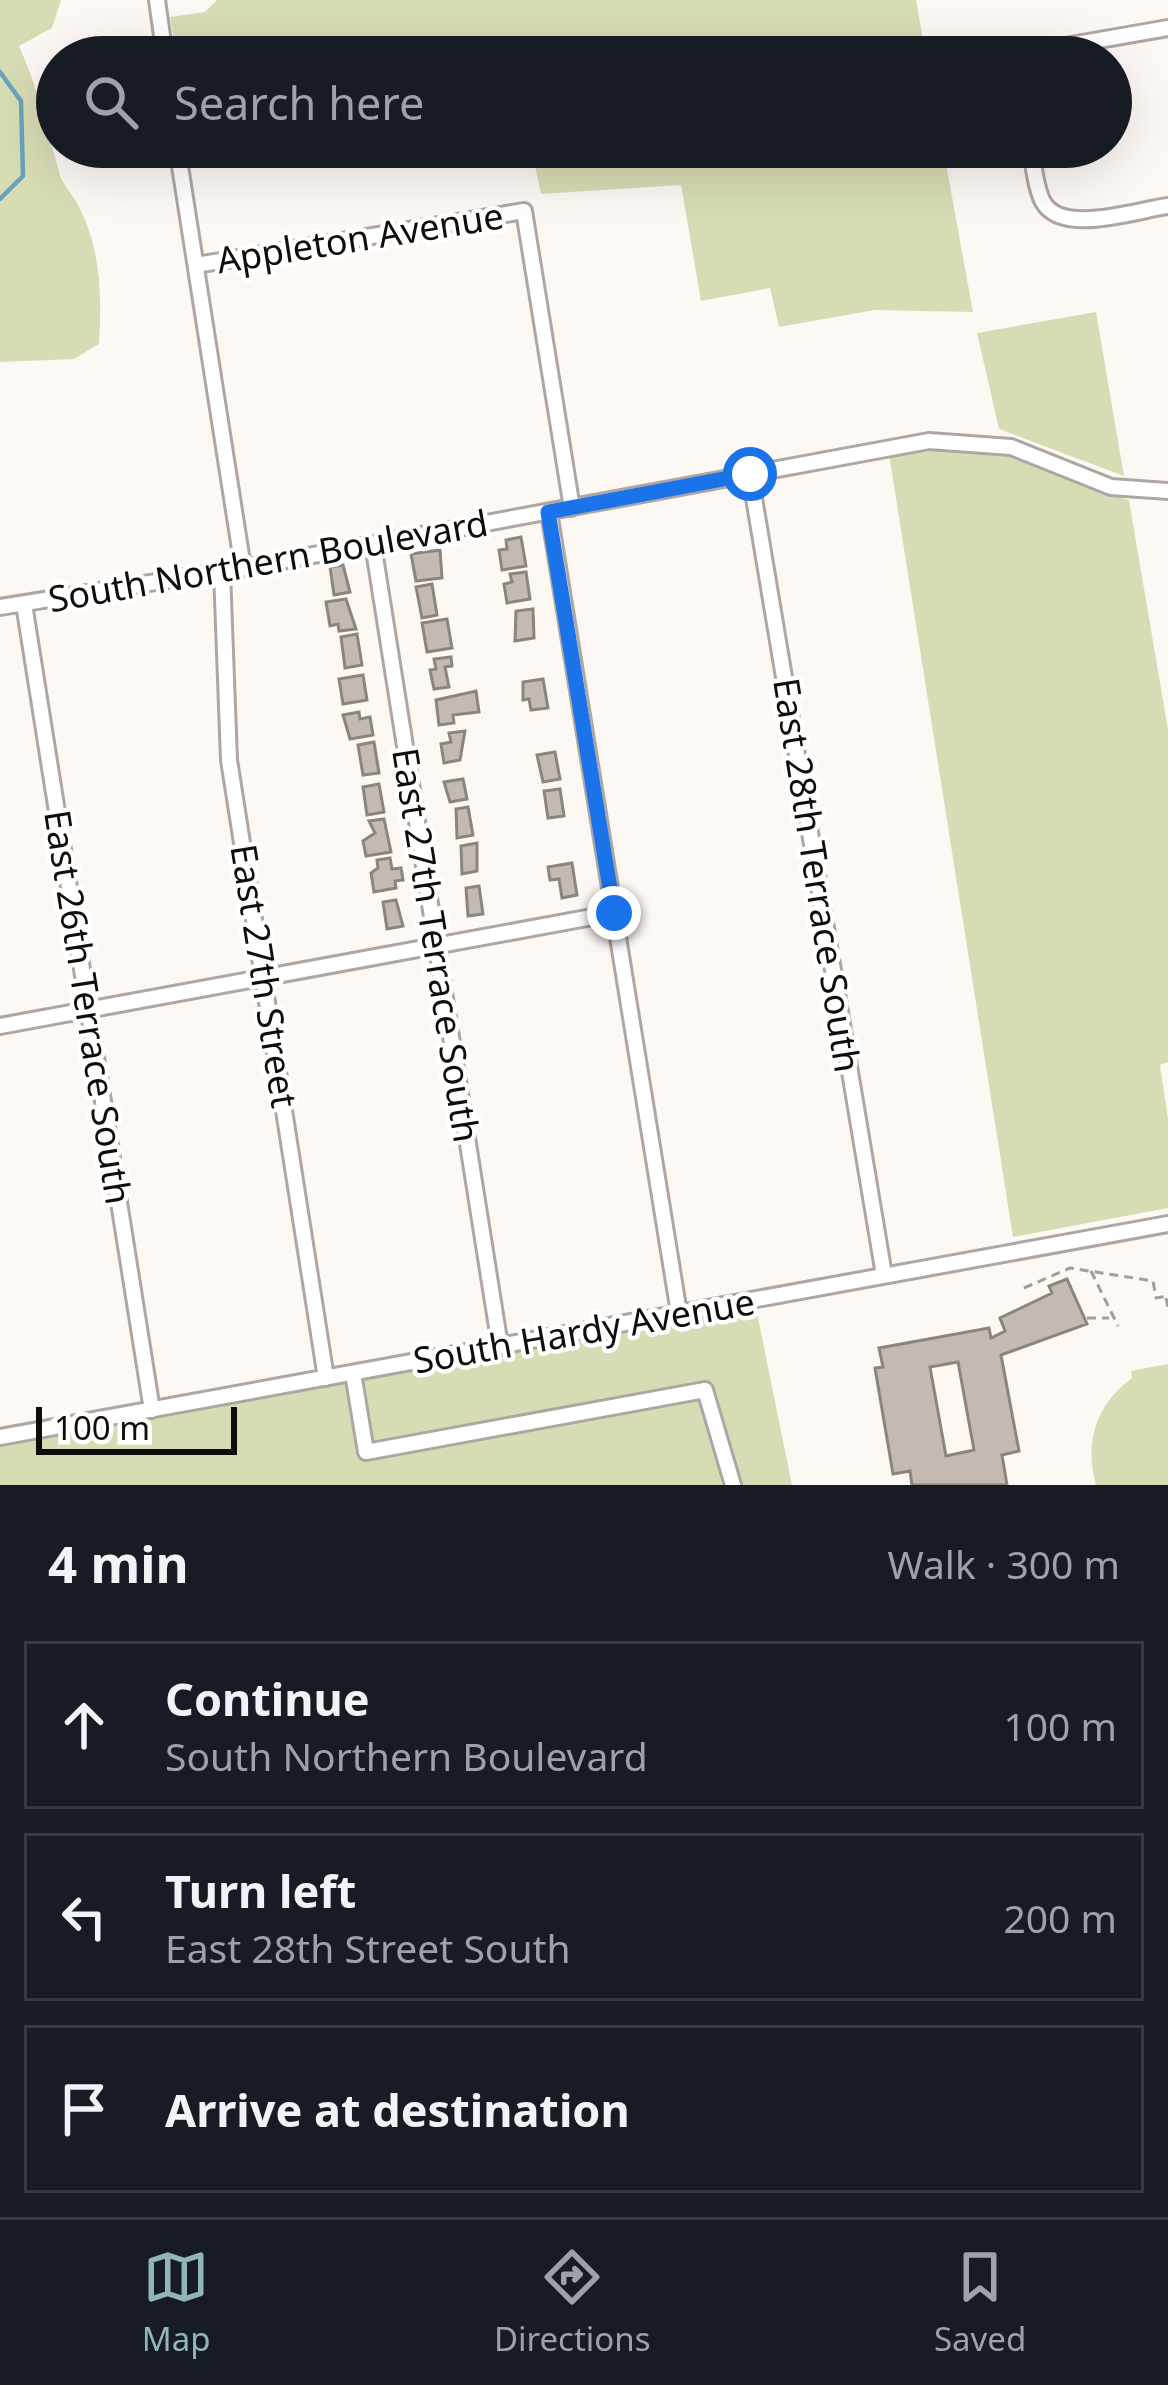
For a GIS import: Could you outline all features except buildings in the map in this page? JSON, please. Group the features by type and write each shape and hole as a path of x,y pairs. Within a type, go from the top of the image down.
{"street":[{"path":"157,0 162,36"},
{"path":"1122,36 1168,28"},
{"path":"180,168 243,568"},
{"path":"1034,168 1041,199 1055,214 1070,220 1168,206"},
{"name":"Appleton Avenue","path":"196,265 524,211 572,508"},
{"name":"South Northern Boulevard","path":"0,608 959,439 1011,446 1111,487 1168,491"},
{"name":"East 28th Terrace South","path":"750,474 884,1275"},
{"path":"548,512 679,1313"},
{"name":"East 27th Terrace South","path":"374,544 500,1346"},
{"name":"East 27th Street","path":"222,572 229,760 326,1378"},
{"name":"East 26th Terrace South","path":"24,604 152,1409"},
{"path":"0,1026 614,913"},
{"name":"South Hardy Avenue","path":"0,1437 1168,1224"},
{"path":"352,1373 366,1452 705,1390 733,1485"}],"path":[{"path":"1024,1288 1064,1269 1091,1271 1153,1281 1156,1298 1167,1296 1168,1308"},
{"path":"1091,1271 1118,1327"},
{"path":"1105,1306 1089,1317 1111,1318"}],"green space":[{"path":"0,0 61,0 52,28 19,46 36,90 36,168 58,168 86,222 96,256 99,344 74,359 0,362"},
{"path":"217,0 916,0 922,36 173,36 170,17 205,12"},
{"path":"535,168 947,168 973,312 875,310 779,327 770,288 701,301 681,185 541,194"},
{"path":"1096,312 1124,476 999,429 977,333"},
{"path":"956,449 1006,456 1129,500 1168,730 1168,1062 1160,1065 1168,1119 1168,1208 1013,1237 889,454"},
{"path":"756,1308 792,1485 0,1485 0,1444"},
{"path":"1168,1364 1168,1485 1096,1485 1093,1440 1102,1412 1132,1378 1131,1371"}],"waterway":[{"path":"0,72 21,101 23,176 0,199"}],"route":[{"path":"614,913 548,512 750,474"}]}
